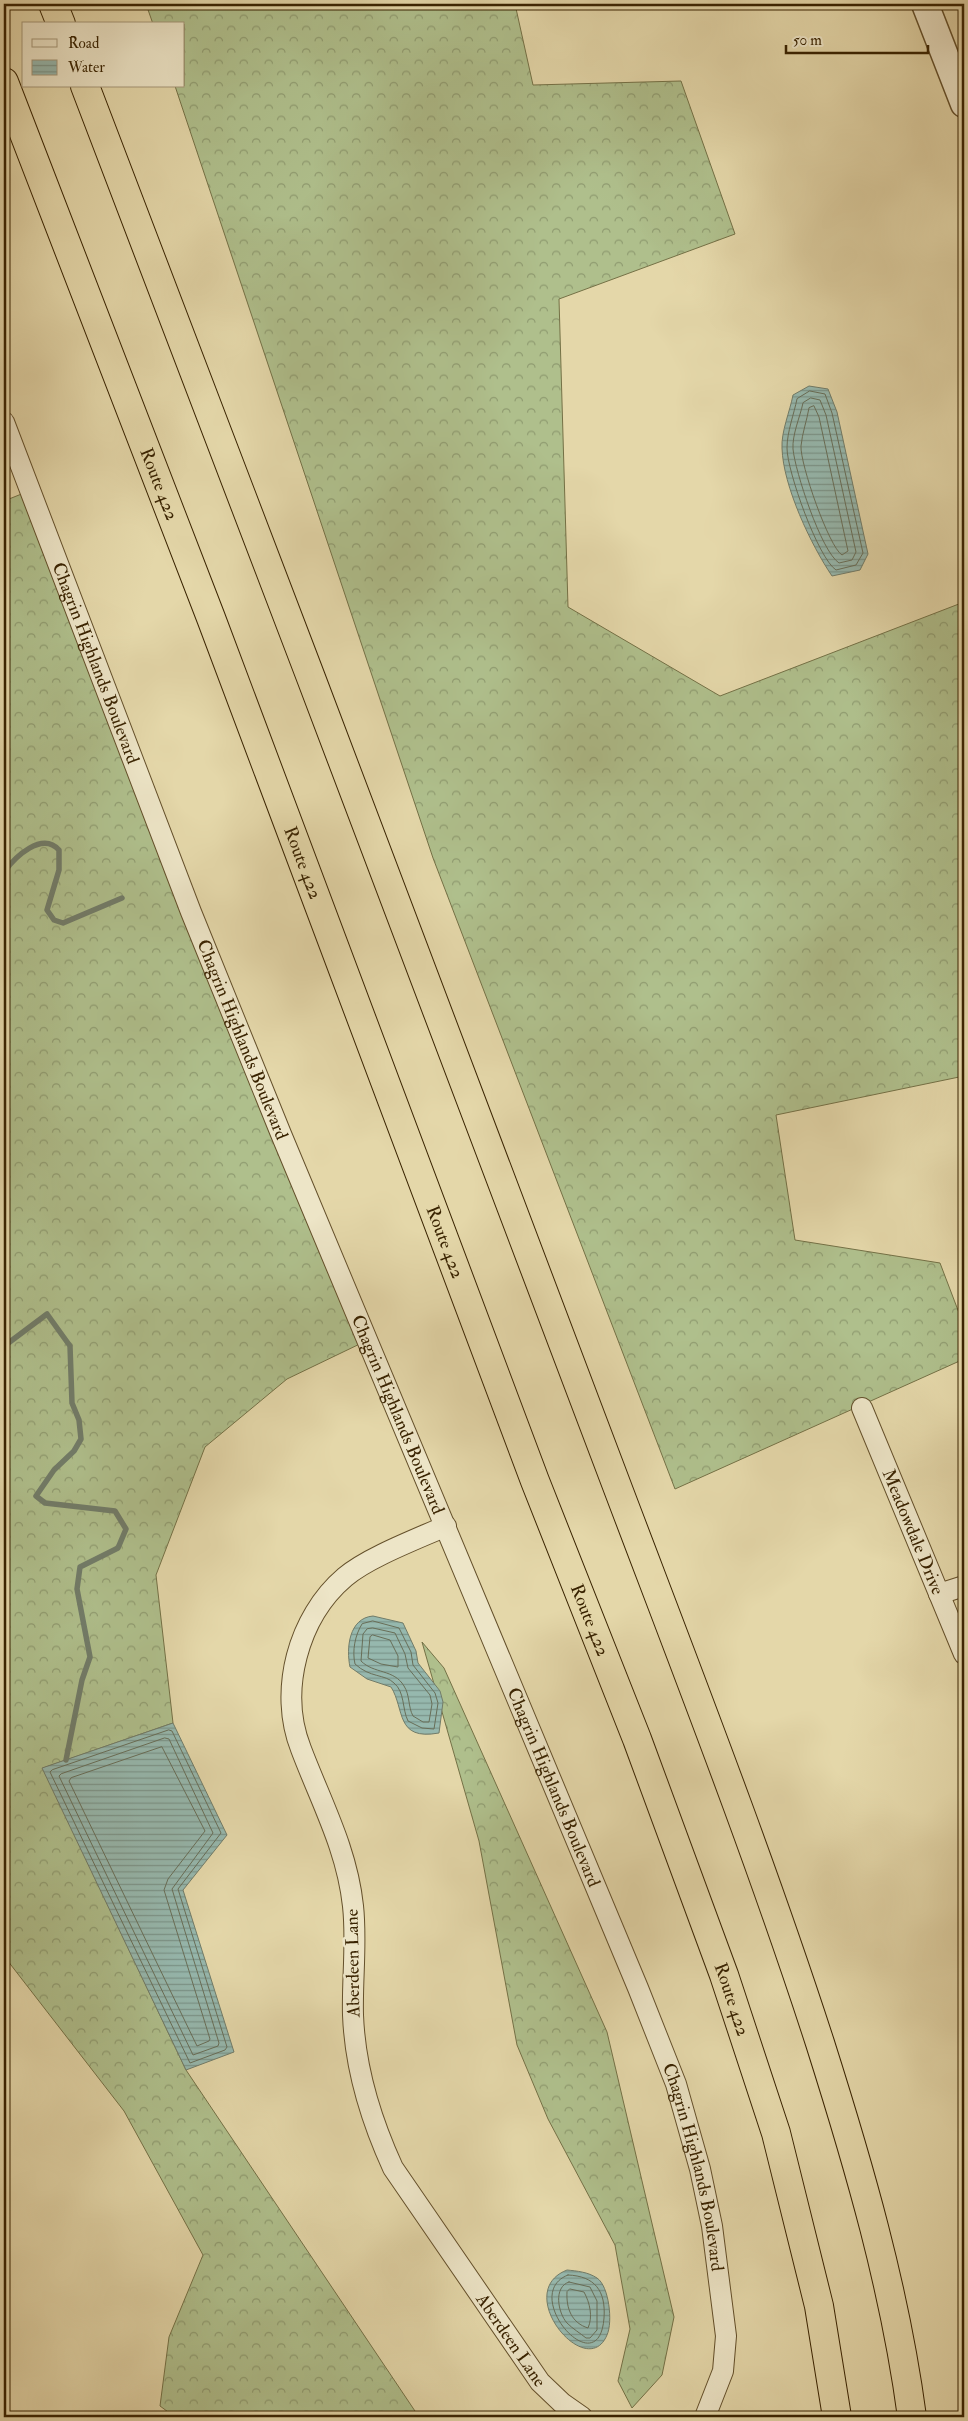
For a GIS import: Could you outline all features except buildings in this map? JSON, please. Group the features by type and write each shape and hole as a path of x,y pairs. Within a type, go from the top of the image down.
{"highway":[{"path":"54,4 60,22"},
{"name":"Route 422","path":"4,82 214,627 535,1481 637,1739 724,1975 776,2133 819,2306 838,2417"},
{"path":"86,88 481,1122 782,1925 853,2147 883,2259 912,2417"}],"street":[{"path":"925,4 964,104"},
{"name":"Chagrin Highlands Boulevard","path":"4,422 188,903 281,1134 638,1988 678,2093 700,2169 712,2226 726,2336 723,2371 705,2417"},
{"name":"Meadowdale Drive","path":"862,1408 964,1654"},
{"name":"Aberdeen Lane","path":"446,1526 386,1553 346,1576 318,1606 296,1654 291,1701 300,1747 345,1858 353,1907 353,2017 362,2083 377,2133 393,2168 540,2382 562,2403 582,2417"},
{"path":"939,1594 964,1586"}],"green space":[{"path":"146,4 515,4 533,85 681,81 735,234 559,299 568,607 720,696 964,602 964,1076 776,1115 795,1240 940,1263 964,1326 964,1359 675,1489 433,858 176,88 185,88 185,22 152,22"},
{"path":"29,491 368,1340 287,1379 205,1447 156,1575 173,1723 43,1768 186,2070 419,2417 175,2417 160,2406 169,2337 203,2255 124,2111 4,1956 4,501"},
{"path":"422,1642 444,1668 607,2032 674,2317 662,2375 632,2408 618,2381 630,2329 615,2245 548,2119 517,2045 479,1841"}],"water":[{"path":"809,386 828,389 837,412 868,554 860,570 832,576 815,548 800,515 787,480 782,448 783,435 793,395"},
{"path":"373,1616 403,1623 416,1651 418,1663 440,1691 443,1702 439,1733 425,1734 408,1728 391,1687 367,1679 350,1667 349,1643 354,1628 365,1618"},
{"path":"173,1723 227,1835 183,1890 234,2052 186,2070 42,1768"},
{"path":"567,2270 594,2276 601,2282 604,2288 609,2305 610,2322 607,2335 597,2347 584,2348 571,2341 558,2329 550,2313 547,2296 552,2281"}],"waterway":[{"path":"4,872 29,848 45,843 59,850 59,870 47,910 54,920 63,923 122,898"},
{"path":"4,1343 7,1344 47,1314 70,1346 72,1403 79,1420 81,1439 74,1451 54,1470 36,1496 45,1503 115,1511 126,1529 118,1548 80,1567 77,1589 90,1657 82,1680 66,1760"}]}
